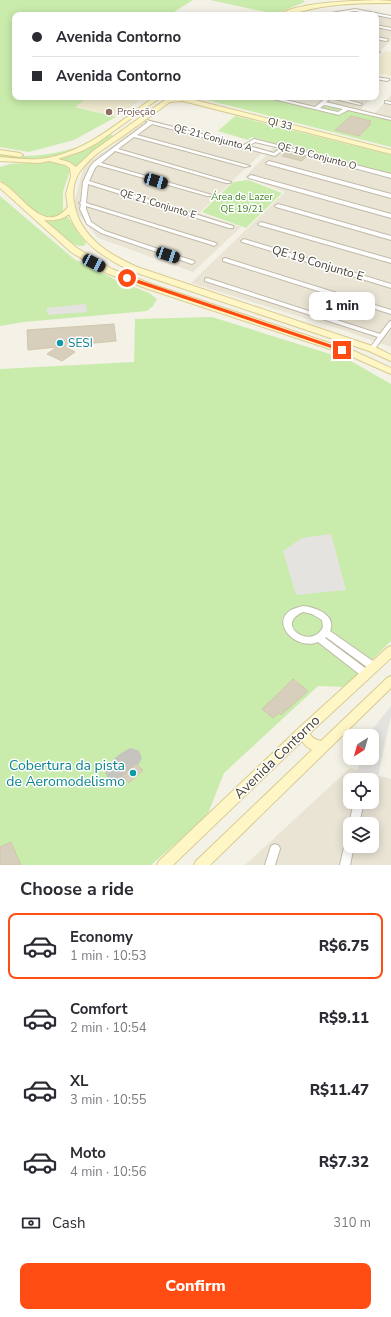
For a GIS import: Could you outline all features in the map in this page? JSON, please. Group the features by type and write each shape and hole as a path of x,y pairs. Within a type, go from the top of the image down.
{"main road":[{"path":"295,12 327,4 391,2"},
{"path":"311,12 332,8 391,6"},
{"path":"39,161 60,157 80,150 102,137 154,100"},
{"path":"168,100 86,159 74,175 70,187 70,209 74,221 91,243 106,256 140,272 372,349 391,358"},
{"name":"QI 33","path":"188,100 208,103"},
{"name":"QI 33","path":"199,100 371,144 391,147"},
{"path":"112,130 114,133 121,134"},
{"path":"0,152 20,155 46,154 77,146 102,137"},
{"name":"QI 33","path":"371,144 391,152"},
{"path":"0,159 20,161 61,161 68,163 73,167 74,175"},
{"path":"0,165 20,161"},
{"path":"0,184 74,250 94,263 127,278 332,347 366,359 391,371"},
{"path":"36,216 58,218 67,214 70,209"},
{"path":"74,250 91,243"},
{"path":"332,347 330,342 332,340 342,339"},
{"name":"Avenida Contorno","path":"164,865 304,730 370,671 391,650"},
{"name":"Avenida Contorno","path":"201,865 324,747 391,680"},
{"path":"304,730 307,741 324,747"}],"street":[{"path":"332,8 339,12 355,10 365,12"},
{"path":"379,15 391,17"},
{"path":"379,27 391,30"},
{"path":"379,39 386,40"},
{"path":"379,79 387,80"},
{"path":"279,100 339,114 348,108"},
{"path":"316,109 326,100"},
{"path":"343,100 360,104"},
{"path":"323,102 391,119"},
{"name":"QE 21 Conjunto A","path":"141,119 275,155 282,148"},
{"path":"151,122 96,164 86,182 82,203 86,217 94,227 115,238 192,262"},
{"path":"133,135 247,166"},
{"name":"QE 19 Conjunto O","path":"244,147 254,140 391,176"},
{"path":"114,149 228,182"},
{"path":"269,163 391,196"},
{"path":"96,164 209,195"},
{"path":"251,177 391,216"},
{"name":"QE 21 Conjunto E","path":"86,182 231,227"},
{"path":"82,203 214,244"},
{"path":"278,206 391,238"},
{"path":"74,221 86,217"},
{"path":"261,224 391,261"},
{"name":"QE 19 Conjunto E","path":"244,241 391,286"},
{"path":"225,260 391,312"},
{"path":"207,280 381,336"},
{"path":"372,349 390,325"},
{"path":"303,608 316,611 325,618 327,623 326,632 319,638 306,640 294,636 287,627 289,617 292,613 303,608"},
{"path":"326,632 370,671"},
{"path":"319,638 370,671"},
{"path":"270,865 275,849"},
{"path":"345,865 348,853"}],"shaded area":[{"path":"356,9 371,12 336,12"},
{"path":"379,14 391,16 391,41 379,51"},
{"path":"385,51 391,52 391,76 379,74 379,56"},
{"path":"391,95 391,124 370,119"},
{"name":"Projeção","path":"83,100 140,100 116,117 74,106"},
{"path":"260,100 370,100 361,109 333,119"},
{"path":"149,119 265,150 199,213 241,227 193,272 98,238 73,207 84,166"},
{"path":"273,148 391,179 391,347 343,330 191,283 285,192 245,177"},
{"path":"86,304 87,312 48,315 46,308"},
{"path":"331,534 346,590 296,595 283,551 302,538"},
{"path":"391,706 391,716 379,773 357,773 359,765 379,765 379,729 373,729"},
{"path":"350,768 369,773 345,773"},
{"path":"343,774 343,809 379,809 379,776 391,779 391,865 245,865"}],"green space":[{"path":"0,0 193,0 174,12 12,12 12,100 84,100 75,107 116,117 74,140 29,152 0,147"},
{"path":"210,0 303,0 305,2 280,12 266,12"},
{"path":"207,100 275,100 318,111 324,104 391,120 391,147"},
{"path":"235,116 391,155 391,174 251,137 248,140 218,131"},
{"path":"109,134 114,136 84,158 75,168 57,159 87,150"},
{"path":"89,143 79,149 58,156 23,159 0,158 0,154 34,156 56,153"},
{"path":"50,162 65,165 70,170 63,192 63,212 57,216 46,217 33,210 0,180 0,167 10,164"},
{"name":"Área de Lazer QE 19/21","path":"248,180 282,193 246,228 202,212 233,182"},
{"path":"0,196 74,259 116,280 149,293 157,299 153,306 147,311 24,322 0,326"},
{"path":"67,216 86,243 85,245 75,245 70,242 44,220 58,219"},
{"path":"212,317 349,360 391,384 391,641 345,687 318,686 224,773 207,816 151,865 0,865 0,369 134,362 135,319"}],"building":[{"path":"351,116 371,121 369,123 371,124 359,136 335,130"},
{"path":"286,152 306,157 302,161 282,156"},
{"name":"SESI","path":"114,324 116,341 64,346 75,352 62,361 47,354 57,347 28,350 27,330"},
{"path":"293,679 308,691 281,715 279,713 273,718 262,709"},
{"name":"Cobertura da pista de Aeromodelismo","path":"136,764 143,770 129,783 122,776"},
{"path":"11,842 21,865 0,865 0,847"}],"taxiway":[{"path":"116,772 131,758"}],"place":[{"name":"Projeção","path":"109,112"},
{"name":"SESI","path":"60,343"},
{"name":"Cobertura da pista de Aeromodelismo","path":"133,773"}],"route":[{"path":"127,278 342,350"}]}
